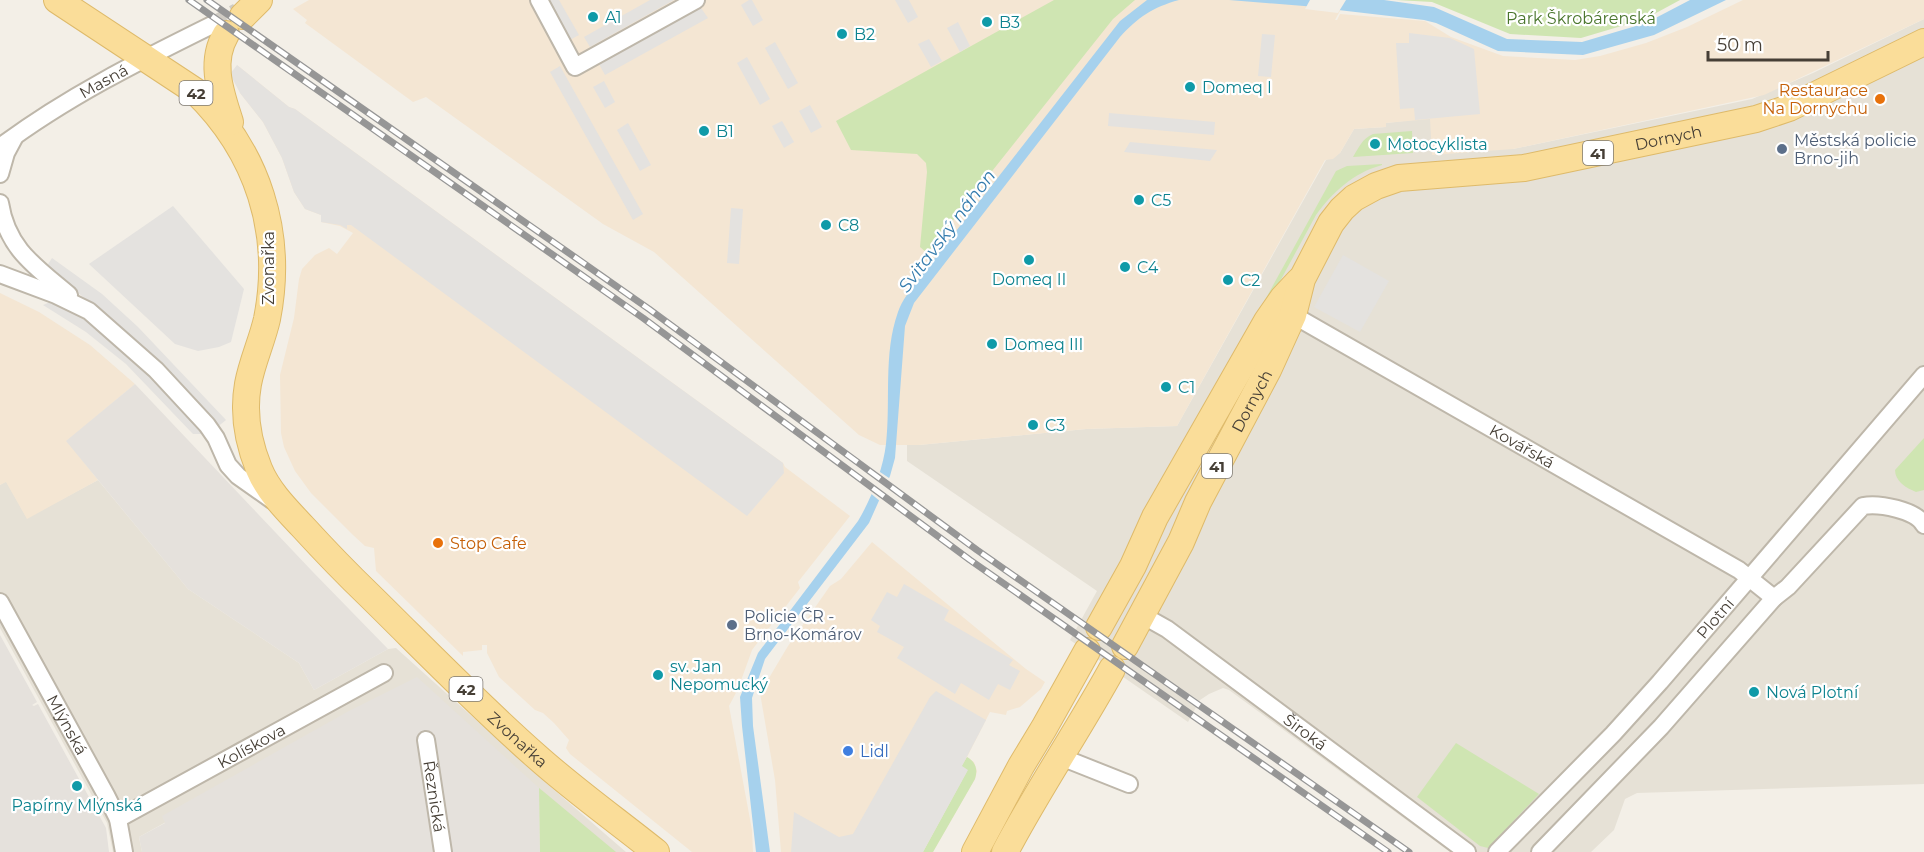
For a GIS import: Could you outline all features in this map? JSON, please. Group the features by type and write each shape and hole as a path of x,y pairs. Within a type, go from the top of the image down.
{"main road":[{"name":"42","path":"57,0 145,59"},
{"path":"236,140 217,77 218,54 239,14"},
{"name":"Dornych","path":"1125,646 1181,542 1198,502 1268,370 1293,315 1302,279 1325,233 1342,208 1361,194 1383,183 1406,177 1524,168 1756,119 1789,108 1924,42"},
{"name":"Zvonařka","path":"145,59 195,91 214,111 236,140 261,192 271,234 271,284 267,318 248,383 247,420 255,457 264,480 289,512 335,561 536,756 656,852"},
{"name":"Dornych","path":"1099,627 1133,566 1155,517 1267,321 1283,298 1302,279"},
{"path":"975,852 1020,766 1087,651"},
{"path":"1005,852 1112,669"}],"street":[{"path":"538,0 575,67 696,0"},
{"name":"Masná","path":"0,147 63,105 145,59 239,14"},
{"path":"0,174 6,153 15,136"},
{"path":"0,203 4,224 9,235 33,265"},
{"path":"0,250 22,258 33,265 89,311"},
{"name":"Zvonařka","path":"0,274 56,295 89,311 156,370 210,429 228,465 238,476 289,512"},
{"name":"Kovářská","path":"1293,315 1750,577 1774,597"},
{"name":"Plotní","path":"1497,852 1613,734 1660,682 1924,375"},
{"name":"Plotní","path":"1540,852 1661,727 1774,597 1788,587 1863,506 1874,504 1894,508 1923,521"},
{"name":"Mlýnská","path":"0,602 118,819 123,852"},
{"name":"Široká","path":"1142,615 1167,629 1467,852"},
{"name":"Kolískova","path":"118,819 384,672"},
{"name":"Řeznická","path":"426,740 443,852"},
{"path":"1061,757 1129,784"}],"shaded area":[{"path":"309,0 1346,0 1335,20 1340,14 1425,21 1451,37 1503,56 1575,60 1600,56 1646,43 1687,27 1743,0 1924,0 1924,19 1764,95 1513,149 1432,155 1430,119 1386,123 1386,127 1354,129 1340,153 1333,159 1325,160 1177,426 1086,429 919,445 880,445 859,435 654,252 603,224 426,97 413,102 305,23 307,20 293,9"},
{"path":"546,0 559,0 579,35 568,41"},
{"path":"650,0 674,0 590,47 584,37"},
{"path":"752,0 763,20 753,26 741,5"},
{"path":"895,0 909,0 918,17 908,23"},
{"path":"701,8 708,18 605,75 599,64"},
{"path":"1924,19 1924,784 1637,793 1625,799 1614,830 1591,852 1450,852 1229,690 1223,688 1200,700 1188,722 1070,640 1097,591 907,461 907,445 1086,429 1177,426 1326,160 1340,153 1354,129 1386,127 1386,123 1430,118 1513,149 1752,99 1813,73"},
{"path":"958,22 970,46 960,52 947,28"},
{"path":"1409,33 1450,38 1474,49 1480,114 1415,120 1414,108 1400,109 1396,43 1409,43"},
{"path":"1262,34 1275,35 1271,77 1258,76"},
{"path":"929,39 942,61 931,67 918,44"},
{"path":"775,42 798,83 788,89 765,48"},
{"path":"747,57 770,99 760,105 737,63"},
{"path":"237,65 289,107 295,109 783,463 785,467 850,516 798,582 800,588 752,650 738,689 729,706 752,830 753,852 692,852 570,754 566,748 569,740 554,723 543,713 535,710 499,677 487,653 487,645 482,645 482,650 463,652 463,656 376,571 374,548 365,546 353,535 311,493 295,471 284,447 281,433 280,375 294,318 299,279 302,269 315,255 329,248 337,254 353,233 340,226 321,222 321,215 305,209 294,192 282,158 263,122 240,93"},
{"path":"237,65 289,107 295,109 783,463 784,473 747,516 351,225 347,225 347,229 340,225 321,222 321,215 305,209 294,192 282,158 263,122 240,93 230,74"},
{"path":"560,66 643,214 633,220 550,72"},
{"path":"604,81 615,102 605,108 593,87"},
{"path":"810,105 822,127 811,133 799,111"},
{"path":"1109,113 1215,122 1214,135 1108,126"},
{"path":"782,121 794,142 784,148 772,126"},
{"path":"628,123 651,165 640,171 617,130"},
{"path":"1130,142 1217,150 1210,161 1124,152"},
{"path":"173,206 244,289 231,342 219,347 198,351 175,344 89,264"},
{"path":"731,208 743,209 739,264 727,263"},
{"path":"1343,255 1389,281 1360,332 1314,307"},
{"path":"52,258 102,294 138,327 226,420 216,428 135,341 70,286 45,269"},
{"path":"0,293 39,312 90,345 135,384 67,441 98,480 27,519 6,482 0,485"},
{"path":"55,300 101,331 136,359 206,434 193,434 126,364 86,332 43,305"},
{"path":"135,384 388,649 314,690 299,663 188,589 66,441"},
{"path":"98,480 188,589 299,663 314,690 388,649 396,648 626,852 540,852 539,788 163,817 166,822 139,837 142,852 113,852 107,823 0,628 0,485 6,481 27,518"},
{"path":"872,542 1026,669 1045,682 1041,689 1020,707 1007,711 1006,715 990,712 967,757 974,762 977,771 975,779 933,852 781,852 775,780 760,693 788,646 830,586 841,579"},
{"path":"904,584 949,610 944,620 1013,660 1009,665 1020,671 1010,690 998,684 989,700 961,683 955,694 897,658 904,647 877,632 880,626 871,620 887,592 897,597"},
{"path":"0,635 37,702 32,705 38,704 106,828 109,852 0,852"},
{"path":"417,677 539,788 540,852 142,852 139,837 165,823 162,816 347,712"},
{"path":"936,691 986,720 962,766 968,770 923,852 791,852 794,812 839,837 853,834 930,697"}],"green space":[{"path":"1054,0 1135,0 1113,19 927,253 920,247 926,163 917,154 851,150 836,121"},
{"name":"Park Škrobárenská","path":"1396,0 1680,0 1645,19 1581,38 1510,34 1432,2"},
{"path":"1412,131 1413,153 1353,157 1363,141 1373,134"},
{"path":"1382,164 1344,184 1316,215 1247,342 1244,338 1336,171 1347,166"},
{"path":"1924,438 1924,490 1916,492 1902,484 1895,470"},
{"path":"1456,743 1539,794 1488,848 1480,846 1417,797"},
{"path":"967,757 975,767 975,779 933,852 923,852 967,771 961,767"},
{"path":"539,788 544,792 616,852 540,852"}],"water":[{"path":"1147,0 1179,0 1146,14 1120,37 914,303 905,326 895,458 890,476 869,523 765,659 752,698 753,726 770,852 756,852 740,697 758,653 858,521 872,494 886,444 890,344 900,308 917,281 1120,21"},
{"path":"1229,0 1384,0 1434,7 1507,39 1582,42 1646,23 1690,0 1726,0 1654,35 1583,55 1498,51 1436,23 1424,20"}],"pier":[{"path":"1310,0 1346,0 1338,13 1305,9"},
{"path":"877,470 892,480 881,502 869,492"}],"tunnel":[{"path":"212,25 237,11"}],"railway":[{"path":"189,0 643,318 970,560 1388,852"},
{"path":"207,0 649,309 977,550 1409,852"}],"place":[{"name":"A1","path":"593,17"},
{"name":"B3","path":"987,22"},
{"name":"B2","path":"842,34"},
{"name":"Domeq I","path":"1190,87"},
{"name":"Restaurace Na Dornychu","path":"1880,99"},
{"name":"B1","path":"704,131"},
{"name":"Motocyklista","path":"1375,144"},
{"name":"Městská policie Brno-jih","path":"1782,149"},
{"name":"C5","path":"1139,200"},
{"name":"C8","path":"826,225"},
{"name":"Domeq II","path":"1029,260"},
{"name":"C4","path":"1125,267"},
{"name":"C2","path":"1228,280"},
{"name":"Domeq III","path":"992,344"},
{"name":"C1","path":"1166,387"},
{"name":"C3","path":"1033,425"},
{"name":"Stop Cafe","path":"438,543"},
{"name":"Policie ČR - Brno-Komárov","path":"732,625"},
{"name":"sv. Jan Nepomucký","path":"658,675"},
{"name":"Nová Plotní","path":"1754,692"},
{"name":"Lidl","path":"848,751"},
{"name":"Papírny Mlýnská","path":"77,786"}],"water label":[{"name":"Svitavský náhon","path":"947,231"}]}
